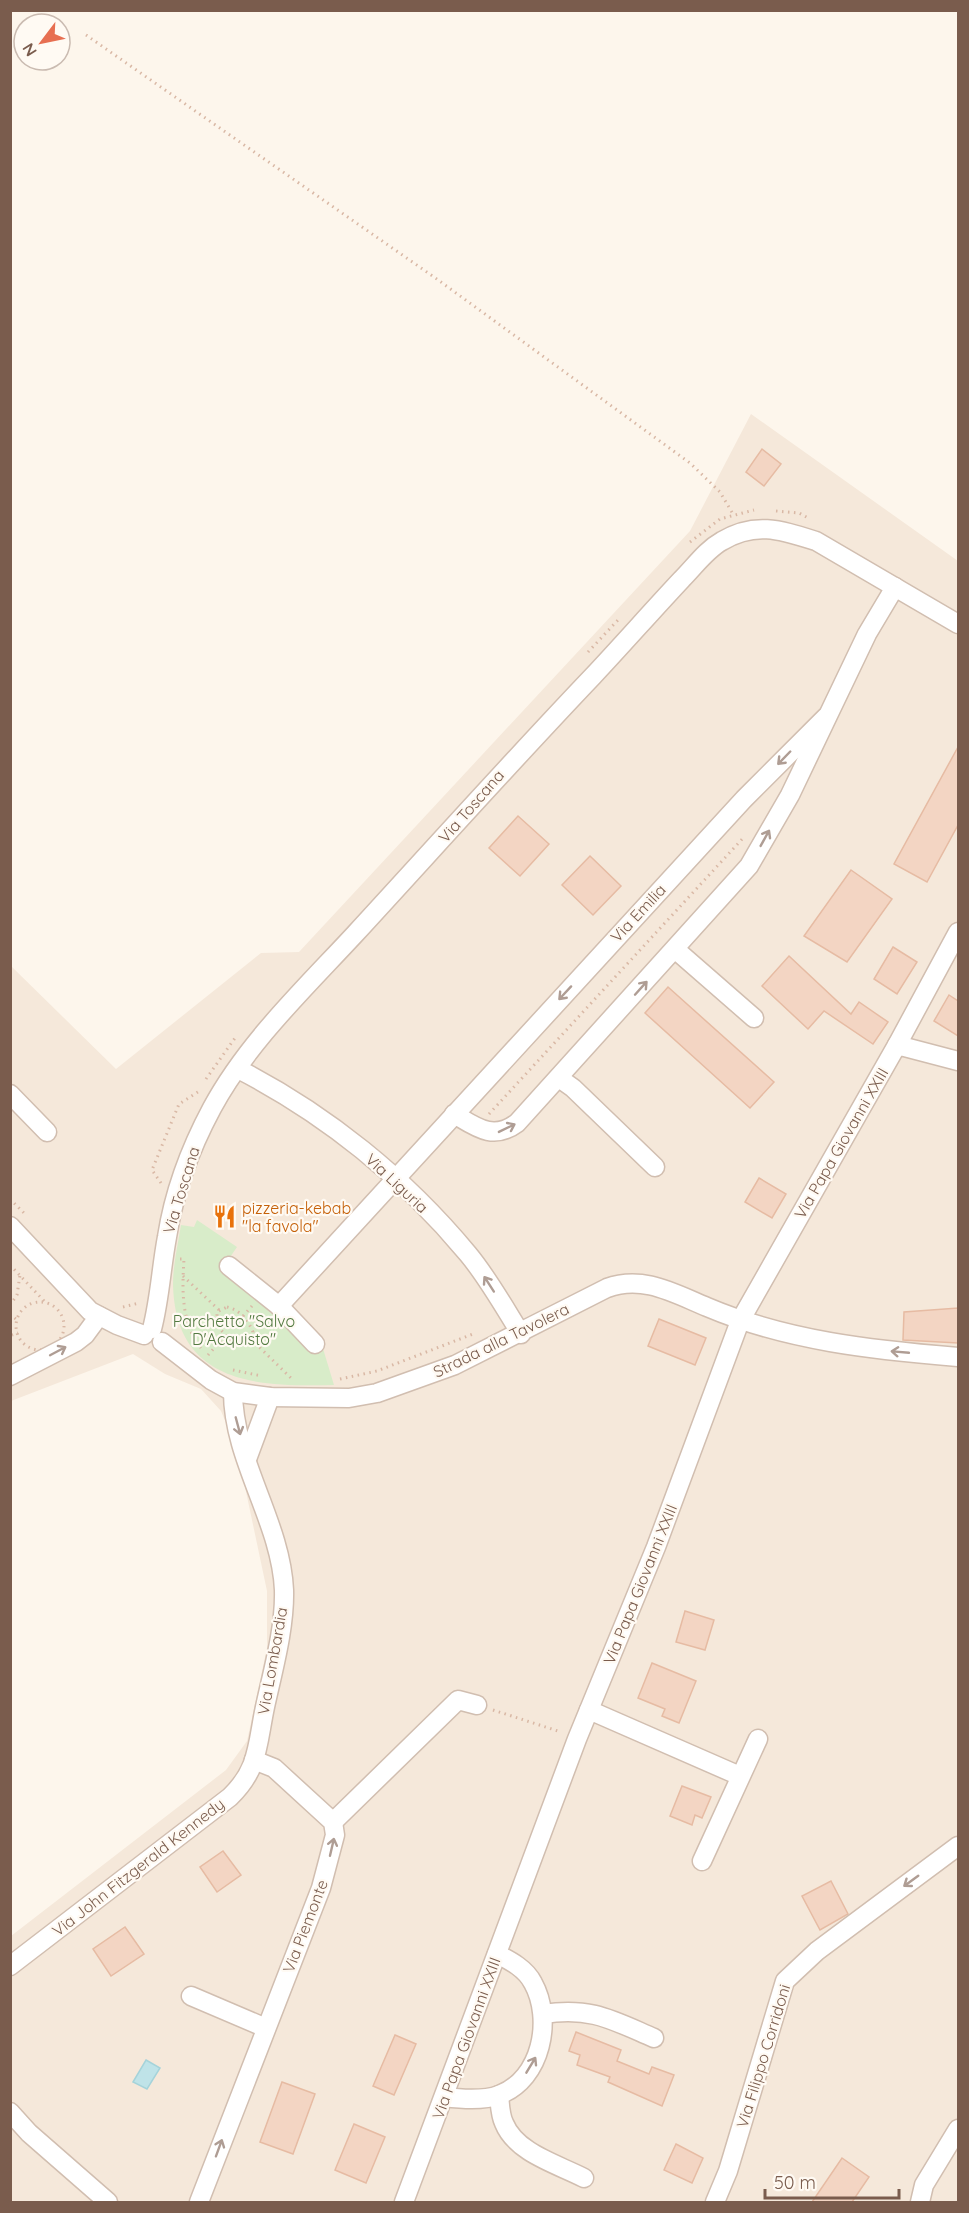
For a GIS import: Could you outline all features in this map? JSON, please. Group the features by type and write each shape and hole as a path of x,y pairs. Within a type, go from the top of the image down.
{"street":[{"name":"Via Toscana","path":"153,1335 161,1294 166,1240 178,1190 192,1147 214,1105 238,1069 311,982 475,805 514,758 711,548 743,531 770,528 816,541 958,624"},
{"name":"Via Emilia","path":"483,1129 499,1133 507,1131 559,1078 676,950 749,866 790,795 867,634 895,587"},
{"name":"Via Emilia","path":"279,1306 744,799 826,717"},
{"name":"Via Papa Giovanni XXIII","path":"404,2202 577,1739 656,1547 740,1321 897,1045 958,932"},
{"path":"676,950 754,1018"},
{"path":"897,1045 958,1061"},
{"name":"Via Liguria","path":"238,1069 330,1125 395,1177 468,1255 521,1334"},
{"path":"559,1078 573,1088 655,1167"},
{"path":"10,1094 47,1132"},
{"path":"454,1113 483,1129"},
{"name":"Strada alla Tavolera","path":"10,1226 82,1303 99,1316 153,1335 211,1380 234,1392 270,1397 328,1399 377,1393 455,1365 621,1282 653,1284 740,1321 803,1337 876,1350 958,1357"},
{"path":"229,1266 279,1306 315,1344"},
{"path":"13,1370 76,1342 85,1335 99,1316"},
{"name":"Via Lombardia","path":"234,1392 233,1408 271,1531 284,1590 276,1650 254,1760"},
{"path":"247,1459 270,1397"},
{"path":"254,1760 274,1768 333,1822 458,1700 477,1705"},
{"path":"589,1710 740,1776"},
{"path":"702,1861 758,1739"},
{"name":"Via John Fitzgerald Kennedy","path":"10,1966 230,1797 252,1770 254,1760"},
{"name":"Via Piemonte","path":"199,2202 321,1888 334,1835 333,1822"},
{"name":"Via Filippo Corridoni","path":"715,2202 728,2171 785,1981 817,1951 958,1846"},
{"path":"444,2097 468,2099 499,2095 516,2085 529,2070 541,2043 543,2014 539,1997 526,1973 497,1954"},
{"path":"191,1996 266,2028"},
{"path":"543,2014 574,2010 607,2017 654,2038"},
{"path":"499,2095 502,2120 510,2135 519,2145 584,2178"},
{"path":"10,2112 69,2170 108,2202"},
{"path":"920,2202 924,2185 958,2129"}],"path":[{"path":"86,35 434,277 690,462 720,492 743,531"},
{"path":"483,1129 486,1118 747,834"},
{"path":"10,1265 46,1303 59,1312 63,1319 64,1327 58,1342 51,1347 35,1349 28,1346 18,1333 17,1320 25,1307 31,1304 46,1303"},
{"path":"10,1305 17,1294 20,1275"},
{"path":"183,1276 219,1310"},
{"path":"227,1306 246,1318 253,1332 250,1339 241,1344 226,1335 216,1322 219,1310 227,1306"},
{"path":"10,1314 17,1320"},
{"path":"10,1341 12,1335 18,1333"},
{"path":"208,1355 226,1335"},
{"path":"250,1339 292,1378"},
{"path":"477,1705 577,1739"}],"shaded area":[{"path":"751,414 958,561 958,2202 11,2202 11,1936 226,1770 247,1741 267,1648 267,1591 237,1449 221,1411 201,1389 165,1374 133,1354 11,1401 10,965 116,1069 261,953 299,952 690,531"}],"green space":[{"name":"Parchetto \"Salvo D'Acquisto\"","path":"197,1220 237,1247 224,1266 321,1342 334,1385 277,1384 225,1373 205,1360 188,1342 177,1317 173,1277 181,1225 194,1227"}],"water":[{"path":"146,2060 160,2068 147,2089 133,2082"}],"building":[{"path":"762,449 781,464 764,486 746,472"},
{"path":"958,747 958,825 927,882 894,864"},
{"path":"518,816 549,844 520,876 489,848"},
{"path":"590,856 621,886 593,915 562,885"},
{"path":"851,870 892,899 847,962 804,936"},
{"path":"893,947 917,962 897,994 874,979"},
{"path":"789,956 851,1014 859,1002 888,1022 873,1044 824,1011 808,1029 762,986"},
{"path":"668,987 774,1082 750,1108 645,1013"},
{"path":"949,995 958,1001 958,1036 934,1021"},
{"path":"759,1178 786,1194 772,1218 745,1202"},
{"path":"958,1308 958,1343 903,1340 904,1312"},
{"path":"659,1319 706,1338 695,1365 648,1346"},
{"path":"685,1611 714,1620 705,1650 676,1642"},
{"path":"652,1663 696,1681 679,1723 662,1716 665,1709 638,1698"},
{"path":"682,1786 711,1797 702,1818 695,1815 692,1825 670,1816"},
{"path":"223,1851 241,1875 217,1892 200,1867"},
{"path":"831,1881 848,1914 820,1930 802,1896"},
{"path":"125,1927 144,1954 111,1976 93,1949"},
{"path":"576,2032 621,2050 617,2061 649,2074 652,2067 674,2075 662,2106 608,2082 610,2077 577,2065 580,2055 569,2051"},
{"path":"395,2035 416,2044 394,2095 373,2086"},
{"path":"282,2082 315,2094 293,2154 260,2142"},
{"path":"354,2124 385,2137 366,2183 335,2170"},
{"path":"676,2144 703,2158 692,2183 664,2170"},
{"path":"842,2158 869,2177 852,2202 812,2202"}],"place":[{"name":"pizzeria-kebab \"la favola\"","path":"224,1217"}]}
